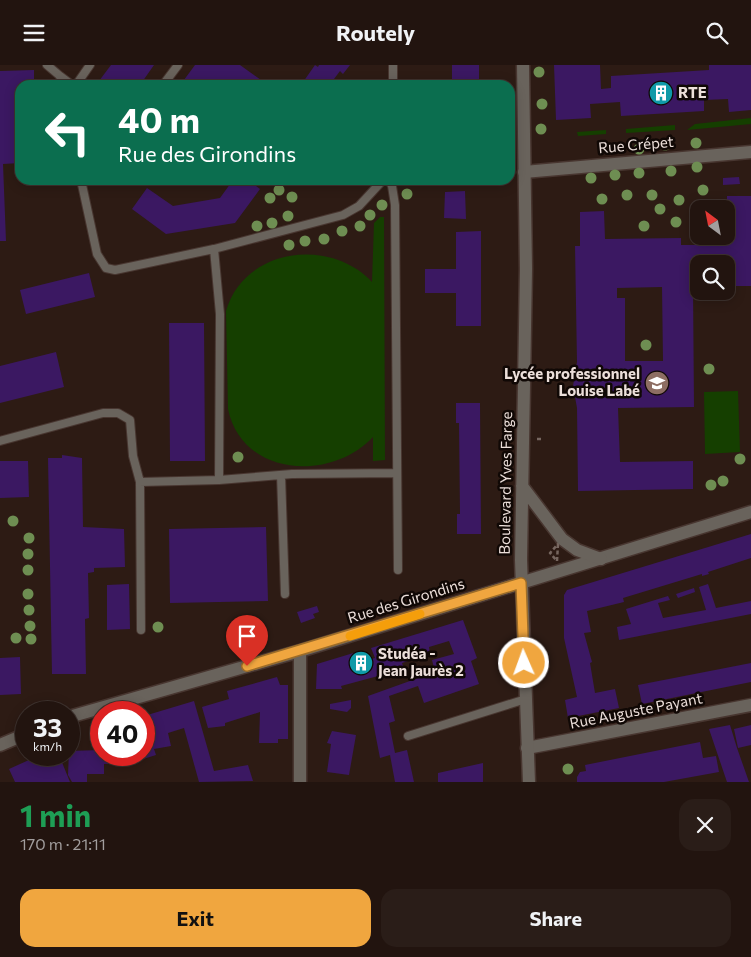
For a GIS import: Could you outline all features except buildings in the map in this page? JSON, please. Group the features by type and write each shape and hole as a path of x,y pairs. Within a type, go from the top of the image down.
{"street":[{"name":"Boulevard Yves Farge","path":"524,65 526,269 521,583 530,782"},
{"name":"Rue Crépet","path":"524,171 751,152"},
{"path":"522,486 562,539 577,549 601,559"},
{"name":"Rue des Girondins","path":"80,714 300,651 751,512"},
{"path":"300,651 300,782"},
{"name":"Rue Auguste Payant","path":"527,748 751,705"},
{"path":"0,745 15,739"}],"lane":[{"path":"47,65 65,80"},
{"path":"80,80 90,65"},
{"path":"168,80 178,65"},
{"path":"393,65 393,80"},
{"path":"60,76 61,80"},
{"path":"82,185 94,247 106,268 115,270 214,249 343,215 359,206 378,185"},
{"path":"392,185 395,205 398,571"},
{"path":"214,249 220,313 219,480"},
{"path":"0,441 103,413 118,413 130,420 133,456 140,482 140,630"},
{"path":"140,482 219,480 281,475 397,473"},
{"path":"281,475 285,594"},
{"path":"408,735 526,699"}],"green space":[{"path":"751,118 751,124 687,130 695,124"},
{"path":"675,125 675,130 626,133 626,129"},
{"path":"606,130 606,134 578,136 577,132"},
{"path":"380,217 384,217 385,460 373,461 373,437 355,452 335,461 312,466 290,465 269,460 251,448 237,432 228,409 226,311 236,290 250,274 269,262 290,256 312,255 334,259 354,268 372,282 374,223"},
{"path":"738,391 740,452 705,454 704,392"}],"slow traffic":[{"path":"350,636 420,614"}],"place":[{"name":"RTE","path":"661,93"},
{"name":"Lycée professionnel Louise Labé","path":"657,383"},
{"name":"Studéa - Jean Jaurès 2","path":"361,663"}],"route":[{"path":"247,666 521,583 524,663"}]}
